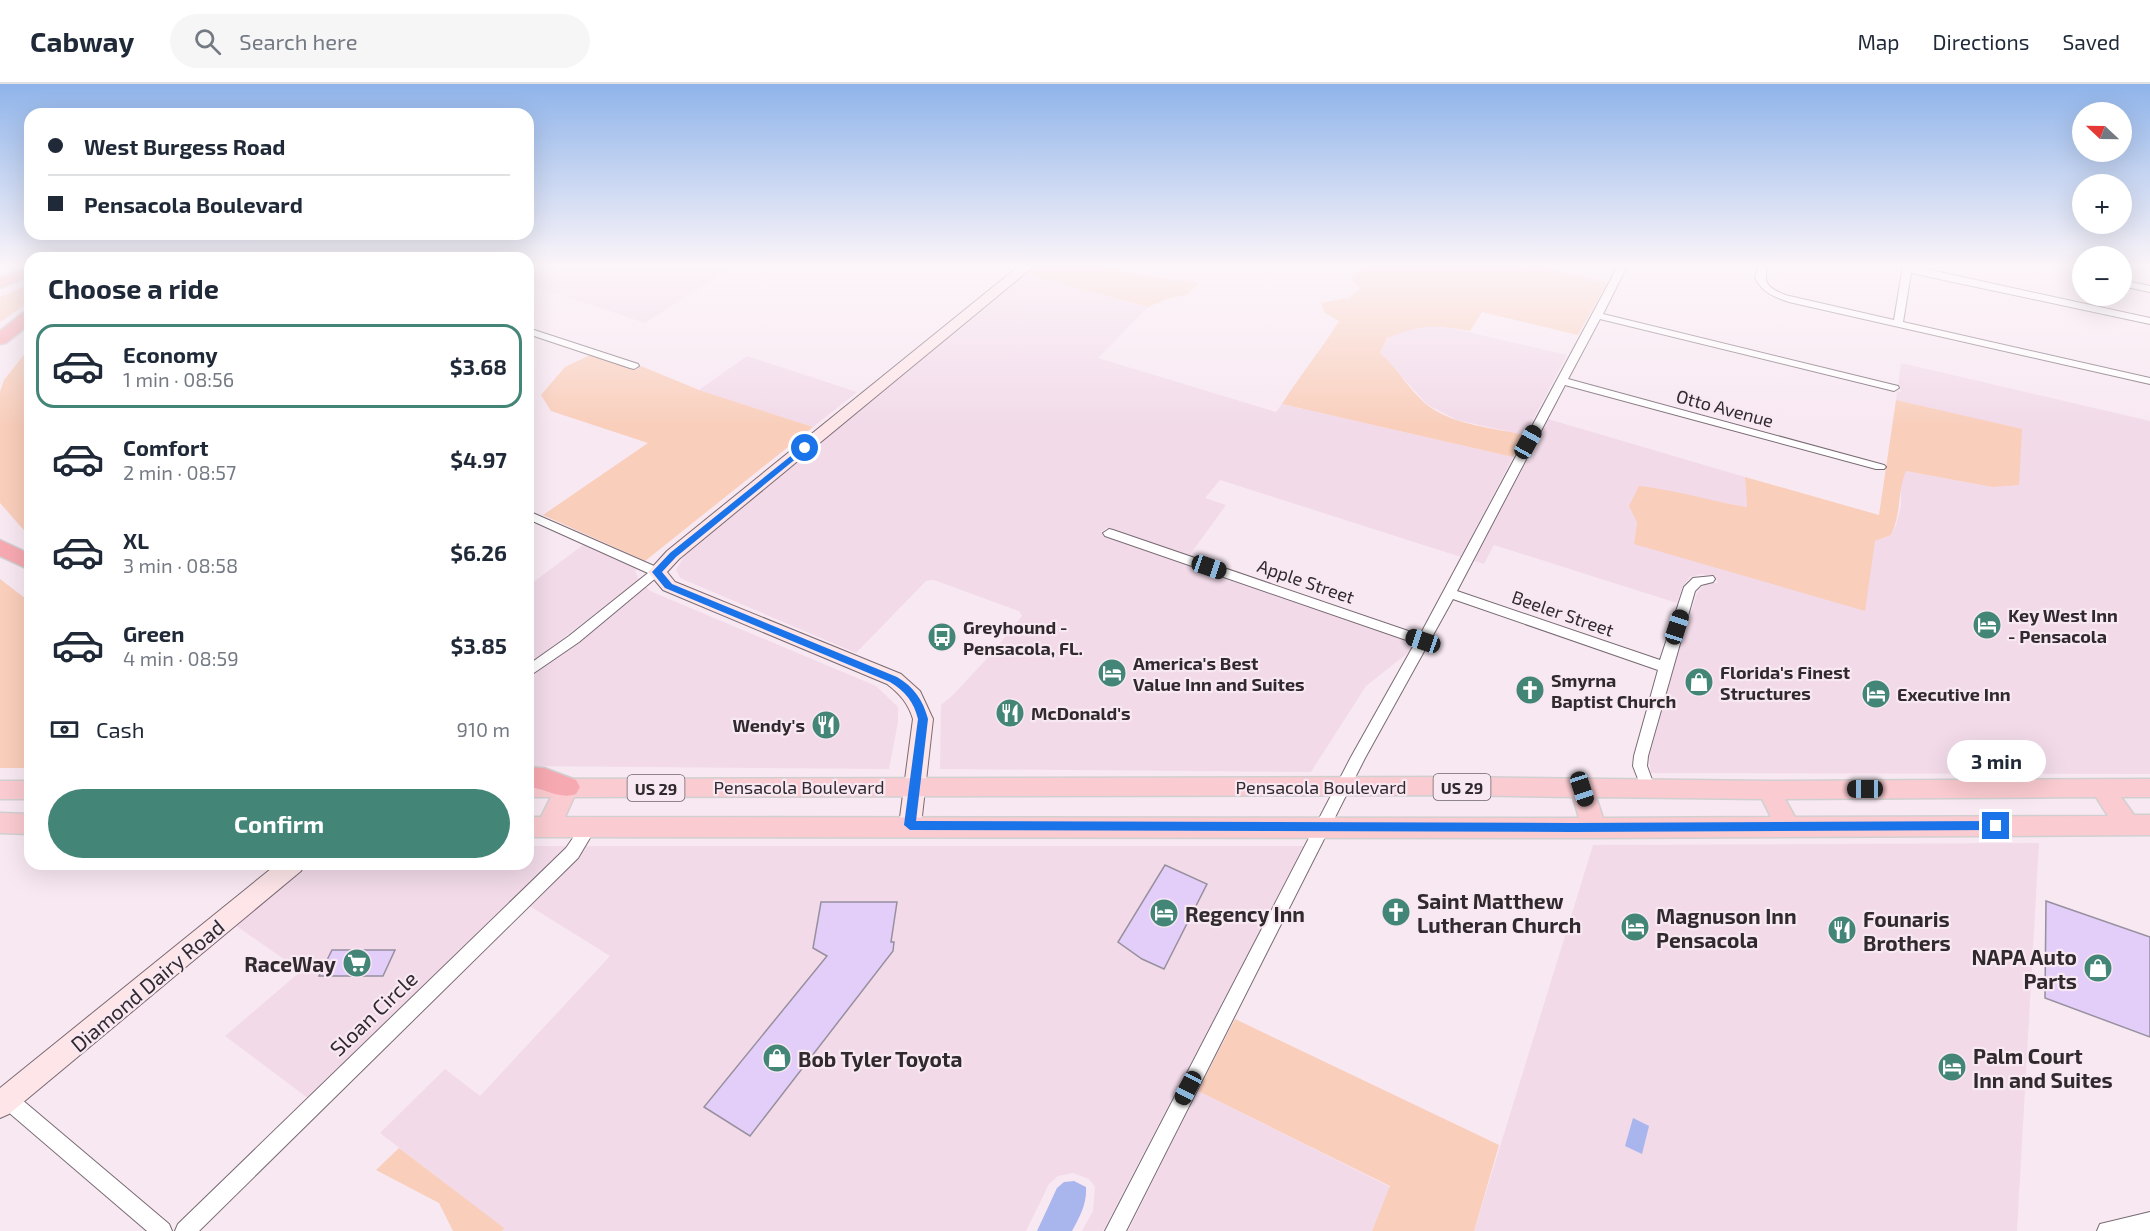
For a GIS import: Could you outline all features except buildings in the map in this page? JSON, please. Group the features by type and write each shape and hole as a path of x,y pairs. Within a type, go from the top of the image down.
{"highway":[{"path":"0,339 24,321"},
{"path":"0,547 24,560"},
{"path":"534,777 544,778 564,792"}],"main road":[{"path":"910,825 923,719 920,705 905,686 894,679 669,586 657,572 673,555 962,320"},
{"name":"Pensacola Boulevard","path":"564,792 693,788 914,787 1769,790 2150,788"},
{"path":"2101,787 2139,825"},
{"path":"534,789 564,792"},
{"path":"1582,789 1594,828"},
{"path":"0,790 24,790"},
{"path":"1769,790 1788,827"},
{"path":"534,797 564,792"},
{"path":"538,827 564,792"},
{"path":"0,823 24,824"},
{"name":"US 29","path":"538,827 910,825 1594,828 2139,825"},
{"name":"Diamond Dairy Road","path":"4,1102 286,870"}],"street":[{"path":"1115,1231 1343,787 1450,593 1595,320"},
{"path":"1615,320 1894,388"},
{"path":"1878,320 2150,381"},
{"path":"1898,324 1899,320"},
{"path":"534,333 634,366"},
{"name":"Otto Avenue","path":"1562,381 1880,466"},
{"path":"534,518 657,572 574,639 534,668"},
{"name":"Apple Street","path":"1109,533 1423,641"},
{"path":"1648,788 1640,766 1641,756 1665,667 1689,590 1697,581 1709,579"},
{"name":"Beeler Street","path":"1450,593 1665,667"},
{"name":"Sloan Circle","path":"185,1231 572,853 589,826"},
{"path":"4,1102 162,1231"},
{"path":"2107,1231 2150,1221"}],"shaded area":[{"path":"635,320 650,320 645,323"},
{"path":"971,320 1136,320 1098,358 1276,412 1282,404 1513,457 1461,557 1220,480 1205,498 1226,505 1189,556 1106,528 1101,533 1414,642 1409,652 1366,686 1311,772 940,769 941,705 993,652 1022,616 1019,611 934,580 926,581 856,653 680,578 676,570 685,555"},
{"path":"1336,320 1477,320 1470,331 1446,327 1410,330 1387,338 1380,353 1415,393 1437,412 1487,428 1525,435 1513,457 1282,404 1339,321"},
{"path":"1513,320 1587,320 1578,335"},
{"path":"1437,325 1567,355 1525,435 1457,420 1428,405 1380,353 1387,338 1414,328"},
{"path":"24,355 24,530 0,503 0,392 4,380"},
{"path":"590,355 635,370 641,366 699,390 813,427 645,561 543,515 648,443 551,411 541,395 565,367"},
{"path":"747,356 857,392 813,427 699,390"},
{"path":"1901,363 2150,421 2150,774 1651,773 1649,758 1673,669 1697,593 1706,583 1718,583 1714,576 1701,574 1690,577 1682,588 1677,603 1494,545 1484,564 1474,561 1526,460 1531,461 1541,439 1538,438 1548,419 1745,477 1747,507 1715,501 1637,522 1634,544 1875,541 1891,535 1896,525 1901,506 1901,483 1906,471 1992,487 2022,430 1896,400 1897,391 1900,392 1901,388 1898,387"},
{"path":"1896,400 2022,429 2019,485 1992,487 1906,471 1901,487 1897,518 1891,535 1875,541 1865,611 1634,544 1637,522 1629,506 1639,486 1747,507 1745,477 1879,515"},
{"path":"583,545 637,569 635,571 639,580 534,660 534,582"},
{"path":"0,579 24,597 24,768 0,768"},
{"path":"646,587 650,591 876,686 898,707 898,722 889,769 534,766 534,674"},
{"path":"2039,843 2017,1231 1474,1231 1593,845"},
{"path":"534,846 568,846 309,1099 225,1036 301,971 232,923 296,870 534,870"},
{"path":"586,846 1304,846 1103,1231 1082,1231 1093,1211 1095,1187 1089,1179 1073,1173 1058,1176 1049,1184 1026,1231 502,1231 503,1228 380,1133 445,1069 480,1096 610,956 528,905"},
{"path":"1235,1019 1499,1145 1474,1231 1372,1231 1390,1186 1198,1091"},
{"path":"1198,1091 1390,1187 1372,1231 1128,1231"},
{"path":"399,1148 504,1228 502,1231 453,1231 439,1203 376,1170"}],"water":[{"path":"1633,1118 1649,1126 1642,1154 1625,1146"},
{"path":"1074,1181 1086,1187 1086,1193 1082,1210 1072,1231 1037,1231 1057,1188 1064,1182"}],"place":[{"name":"Key West Inn - Pensacola","path":"1987,625"},
{"name":"Greyhound - Pensacola, FL.","path":"942,637"},
{"name":"America's Best Value Inn and Suites","path":"1112,673"},
{"name":"Florida's Finest Structures","path":"1699,682"},
{"name":"Smyrna Baptist Church","path":"1530,690"},
{"name":"Executive Inn","path":"1876,694"},
{"name":"McDonald's","path":"1010,713"},
{"name":"Wendy's","path":"826,725"},
{"name":"Saint Matthew Lutheran Church","path":"1396,912"},
{"name":"Regency Inn","path":"1164,913"},
{"name":"Magnuson Inn Pensacola","path":"1635,927"},
{"name":"Founaris Brothers","path":"1842,930"},
{"name":"RaceWay","path":"357,963"},
{"name":"NAPA Auto Parts","path":"2098,968"},
{"name":"Bob Tyler Toyota","path":"777,1058"},
{"name":"Palm Court Inn and Suites","path":"1952,1067"}],"route":[{"path":"805,448 673,555 657,572 661,580 669,586 894,679 905,686 920,705 923,719 910,825 1572,828 1996,826"}]}
